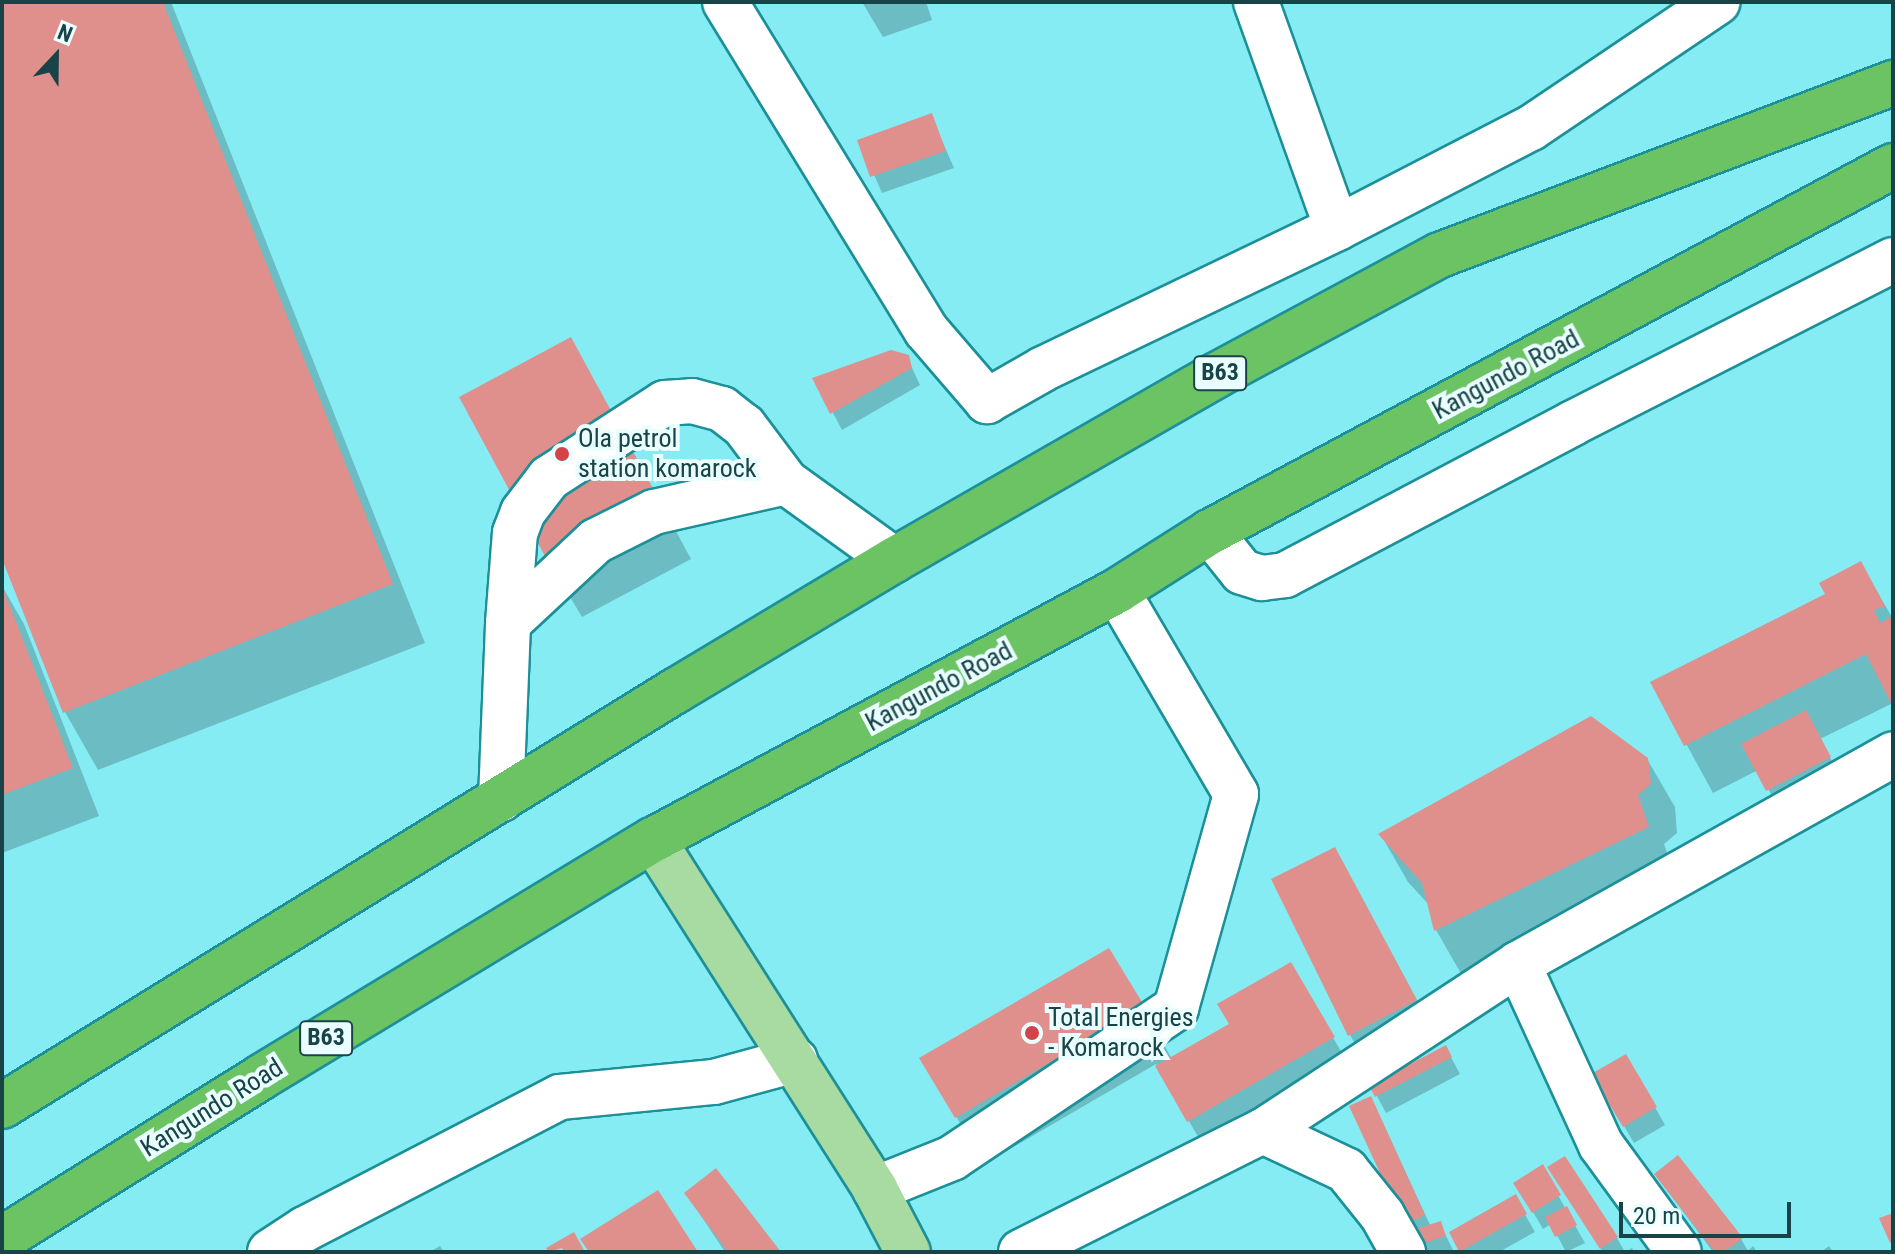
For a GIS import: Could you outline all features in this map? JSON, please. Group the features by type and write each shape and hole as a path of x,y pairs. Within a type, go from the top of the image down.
{"highway":[{"name":"B63","path":"2,1106 894,560 1215,376 1440,255 1893,83"},
{"name":"Kangundo Road","path":"2,1239 261,1077 653,840 1117,591 1210,532 1893,166"}],"main road":[{"path":"653,840 875,1189 908,1252"}],"lane":[{"path":"725,2 926,330 987,401 1043,369 1337,228 1531,128 1718,2"},
{"path":"1256,2 1337,228"},
{"path":"1210,532 1242,572 1262,578 1285,575 1573,423 1893,260"},
{"path":"501,799 515,533 534,496 549,478 665,403 692,401 722,409 744,426 786,482 894,560"},
{"path":"508,623 596,541 654,512 786,482"},
{"path":"875,1189 952,1158 1176,1008 1236,794 1117,591"},
{"path":"1021,1252 1263,1131 1518,964 1893,754"},
{"path":"1518,964 1601,1145 1679,1252"},
{"path":"270,1252 305,1229 560,1097 714,1082 795,1060"},
{"path":"1263,1131 1346,1170 1382,1215 1403,1252"}],"building":[{"path":"2,2 163,2 393,584 63,713 2,559"},
{"path":"932,113 946,151 870,177 857,140"},
{"name":"Ola petrol station komarock","path":"571,337 665,511 553,571 459,397"},
{"path":"891,350 909,355 912,368 830,414 812,378"},
{"path":"1861,561 1885,606 1874,610 1880,623 1893,616 1893,707 1866,654 1684,746 1650,682 1825,594 1819,583"},
{"path":"2,586 73,768 2,795"},
{"path":"1806,710 1831,757 1766,791 1741,744"},
{"path":"1591,716 1648,758 1651,784 1638,795 1649,827 1434,931 1422,883 1378,834"},
{"path":"1335,847 1417,1000 1348,1036 1271,879"},
{"name":"Total Energies - Komarock","path":"1109,948 1145,1007 955,1118 919,1058"},
{"path":"1291,962 1335,1037 1187,1122 1155,1066 1229,1024 1217,1004"},
{"path":"1446,1045 1452,1057 1375,1097 1369,1086"},
{"path":"1626,1054 1657,1107 1623,1127 1591,1074"},
{"path":"1371,1096 1425,1215 1404,1225 1349,1106"},
{"path":"1678,1155 1743,1238 1724,1252 1715,1252 1654,1174"},
{"path":"1565,1156 1618,1237 1600,1249 1547,1167"},
{"path":"1543,1164 1561,1195 1532,1213 1513,1183"},
{"path":"716,1168 781,1252 728,1252 684,1193"},
{"path":"658,1190 698,1252 589,1252 580,1239"},
{"path":"1516,1194 1527,1214 1459,1252 1449,1232"},
{"path":"1567,1206 1577,1225 1555,1237 1545,1217"},
{"path":"1893,1213 1893,1242 1890,1243 1879,1218"},
{"path":"1441,1221 1446,1236 1418,1245 1413,1230"},
{"path":"574,1232 585,1252 564,1252 562,1248 549,1252 546,1248"}],"place":[{"name":"Ola petrol station komarock","path":"562,454"},
{"name":"Total Energies - Komarock","path":"1032,1033"}]}
